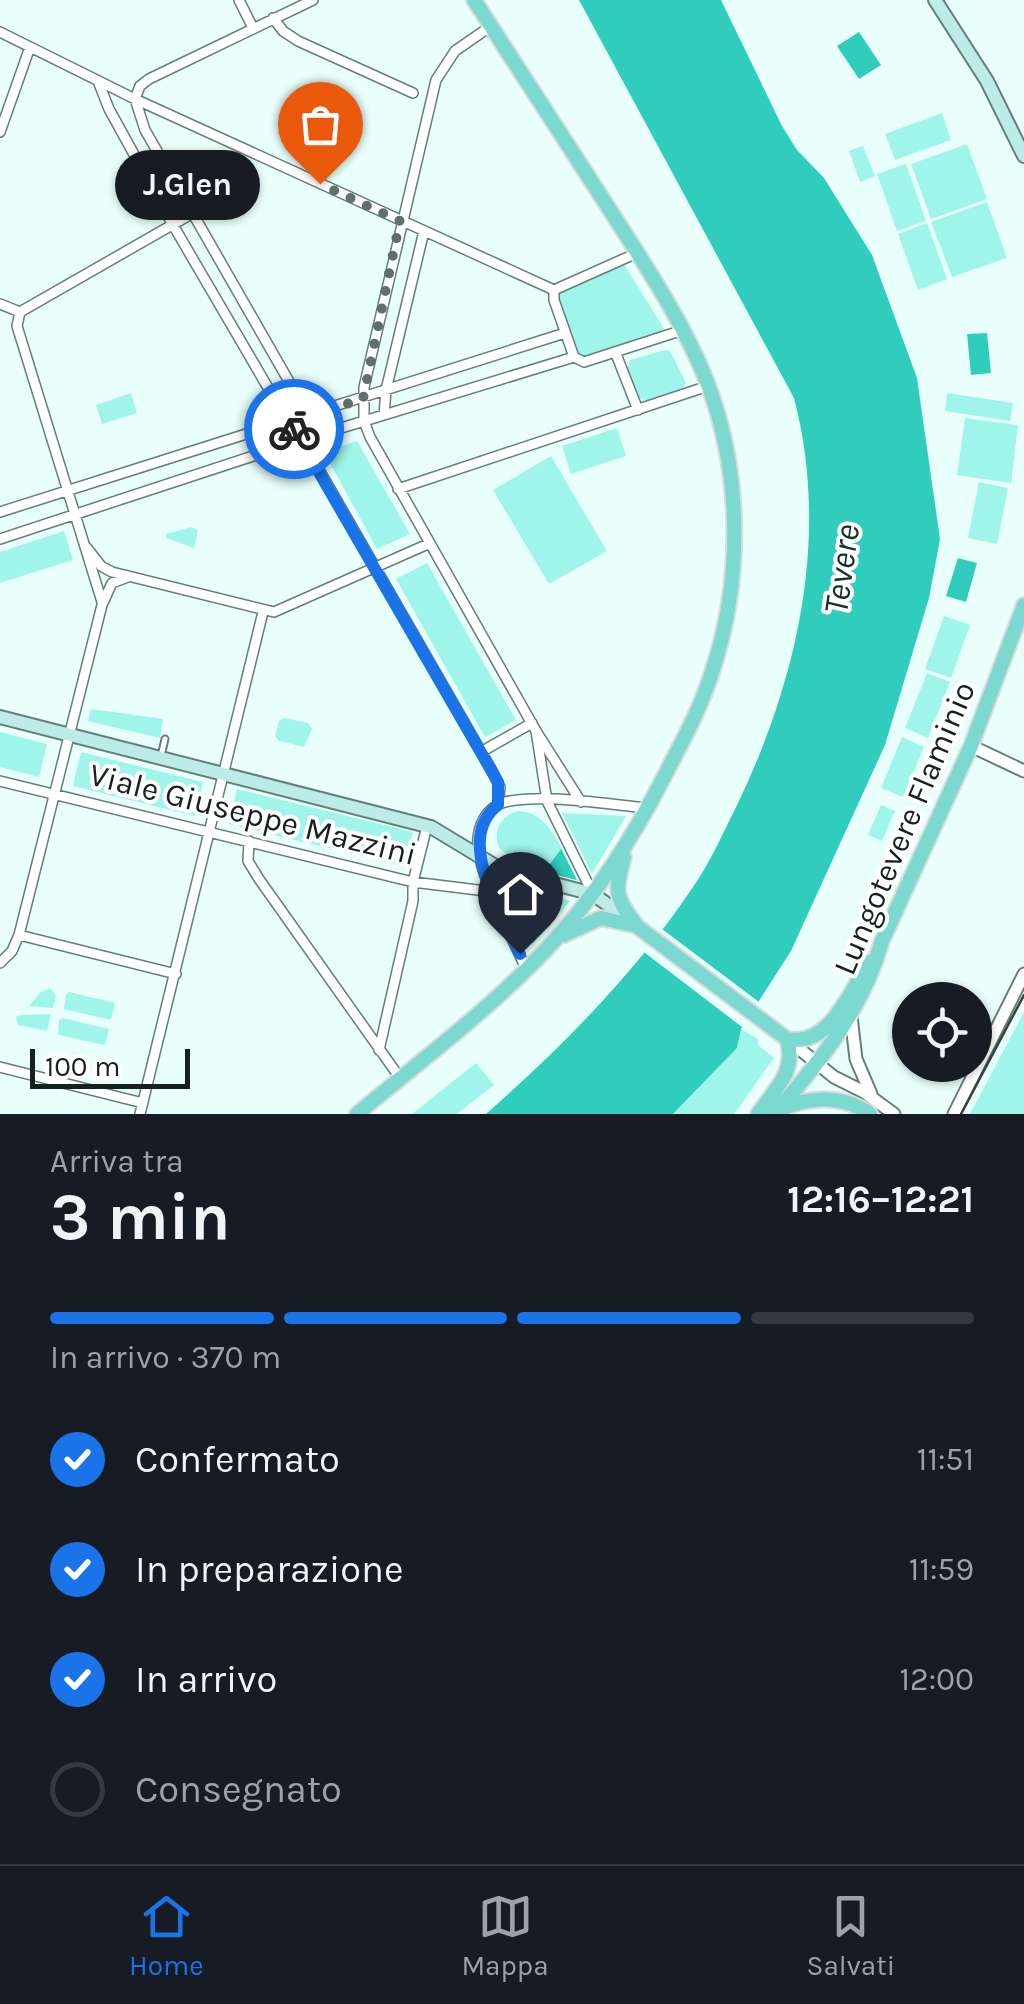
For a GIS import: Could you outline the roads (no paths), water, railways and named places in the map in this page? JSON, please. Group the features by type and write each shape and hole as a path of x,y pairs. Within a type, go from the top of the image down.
{"main road":[{"path":"357,1114 526,969 593,894 648,808 700,705 725,626 732,579 734,512 723,435 708,386 683,330 637,253 474,0"},
{"path":"935,0 987,80 1024,156"},
{"name":"Lungotevere Flaminio","path":"775,1113 851,1015 869,980 882,940 971,746 1024,605"},
{"name":"Viale Giuseppe Mazzini","path":"0,717 427,826 514,875 593,894"},
{"path":"628,842 617,894 638,926"},
{"path":"593,894 787,1039 804,1041 824,1029 882,940"},
{"path":"555,940 601,918 638,926"},
{"path":"758,1114 791,1064 787,1039"},
{"path":"775,1113 796,1104 833,1099 872,1109"}],"street":[{"path":"239,0 253,28"},
{"path":"313,0 149,79 134,99 145,130 317,436"},
{"path":"274,18 283,32 298,41 413,93"},
{"path":"491,26 455,50 438,74 400,221 363,399 364,421 428,544 581,802"},
{"path":"0,32 134,99 554,290 637,253"},
{"path":"0,132 30,47"},
{"path":"98,81 108,109 173,225 482,752 500,787 498,805"},
{"path":"20,312 194,214"},
{"path":"384,415 386,390 424,231"},
{"path":"554,290 574,357 584,362 683,330"},
{"path":"0,304 20,312"},
{"path":"20,312 18,326 102,605"},
{"path":"0,512 565,333"},
{"path":"616,354 638,410"},
{"path":"0,539 302,440 574,357"},
{"path":"398,488 708,386"},
{"path":"87,548 101,566 128,577 263,612 277,612 428,544"},
{"path":"0,963 12,951 19,935 102,605 112,583 128,577"},
{"path":"0,1067 142,1109 263,612"},
{"path":"482,752 534,727"},
{"path":"534,727 547,800 593,894"},
{"path":"971,746 1024,771"},
{"name":"Viale Giuseppe Mazzini","path":"0,782 414,882 494,892"},
{"path":"526,969 479,856 479,829 486,815 498,805 547,800 648,808"},
{"path":"378,1050 427,826"},
{"path":"249,842 248,861 258,879 400,1078"},
{"path":"19,935 176,974"},
{"path":"954,1114 1024,974"},
{"path":"851,1015 851,1038 872,1109"},
{"path":"787,1039 872,1109 894,1114"},
{"path":"944,1114 960,1096"}],"lane":[{"path":"161,758 166,739"}],"water":[{"name":"Tevere","path":"579,0 721,0 782,126 797,150 824,178 872,255 917,378 940,539 929,598 885,745 791,951 741,1029 737,1048 673,1114 486,1114 542,1063 621,980 669,921 710,859 759,755 792,656 808,553 809,502 794,398"},
{"path":"859,32 881,65 859,79 837,46"},
{"path":"987,333 991,373 971,375 967,334"},
{"path":"958,558 977,563 966,602 946,596"},
{"path":"561,849 577,880 544,872"}],"tram line":[{"path":"961,1114 1024,995"}],"place":[{"name":"J.Glen","path":"320,184"}]}
